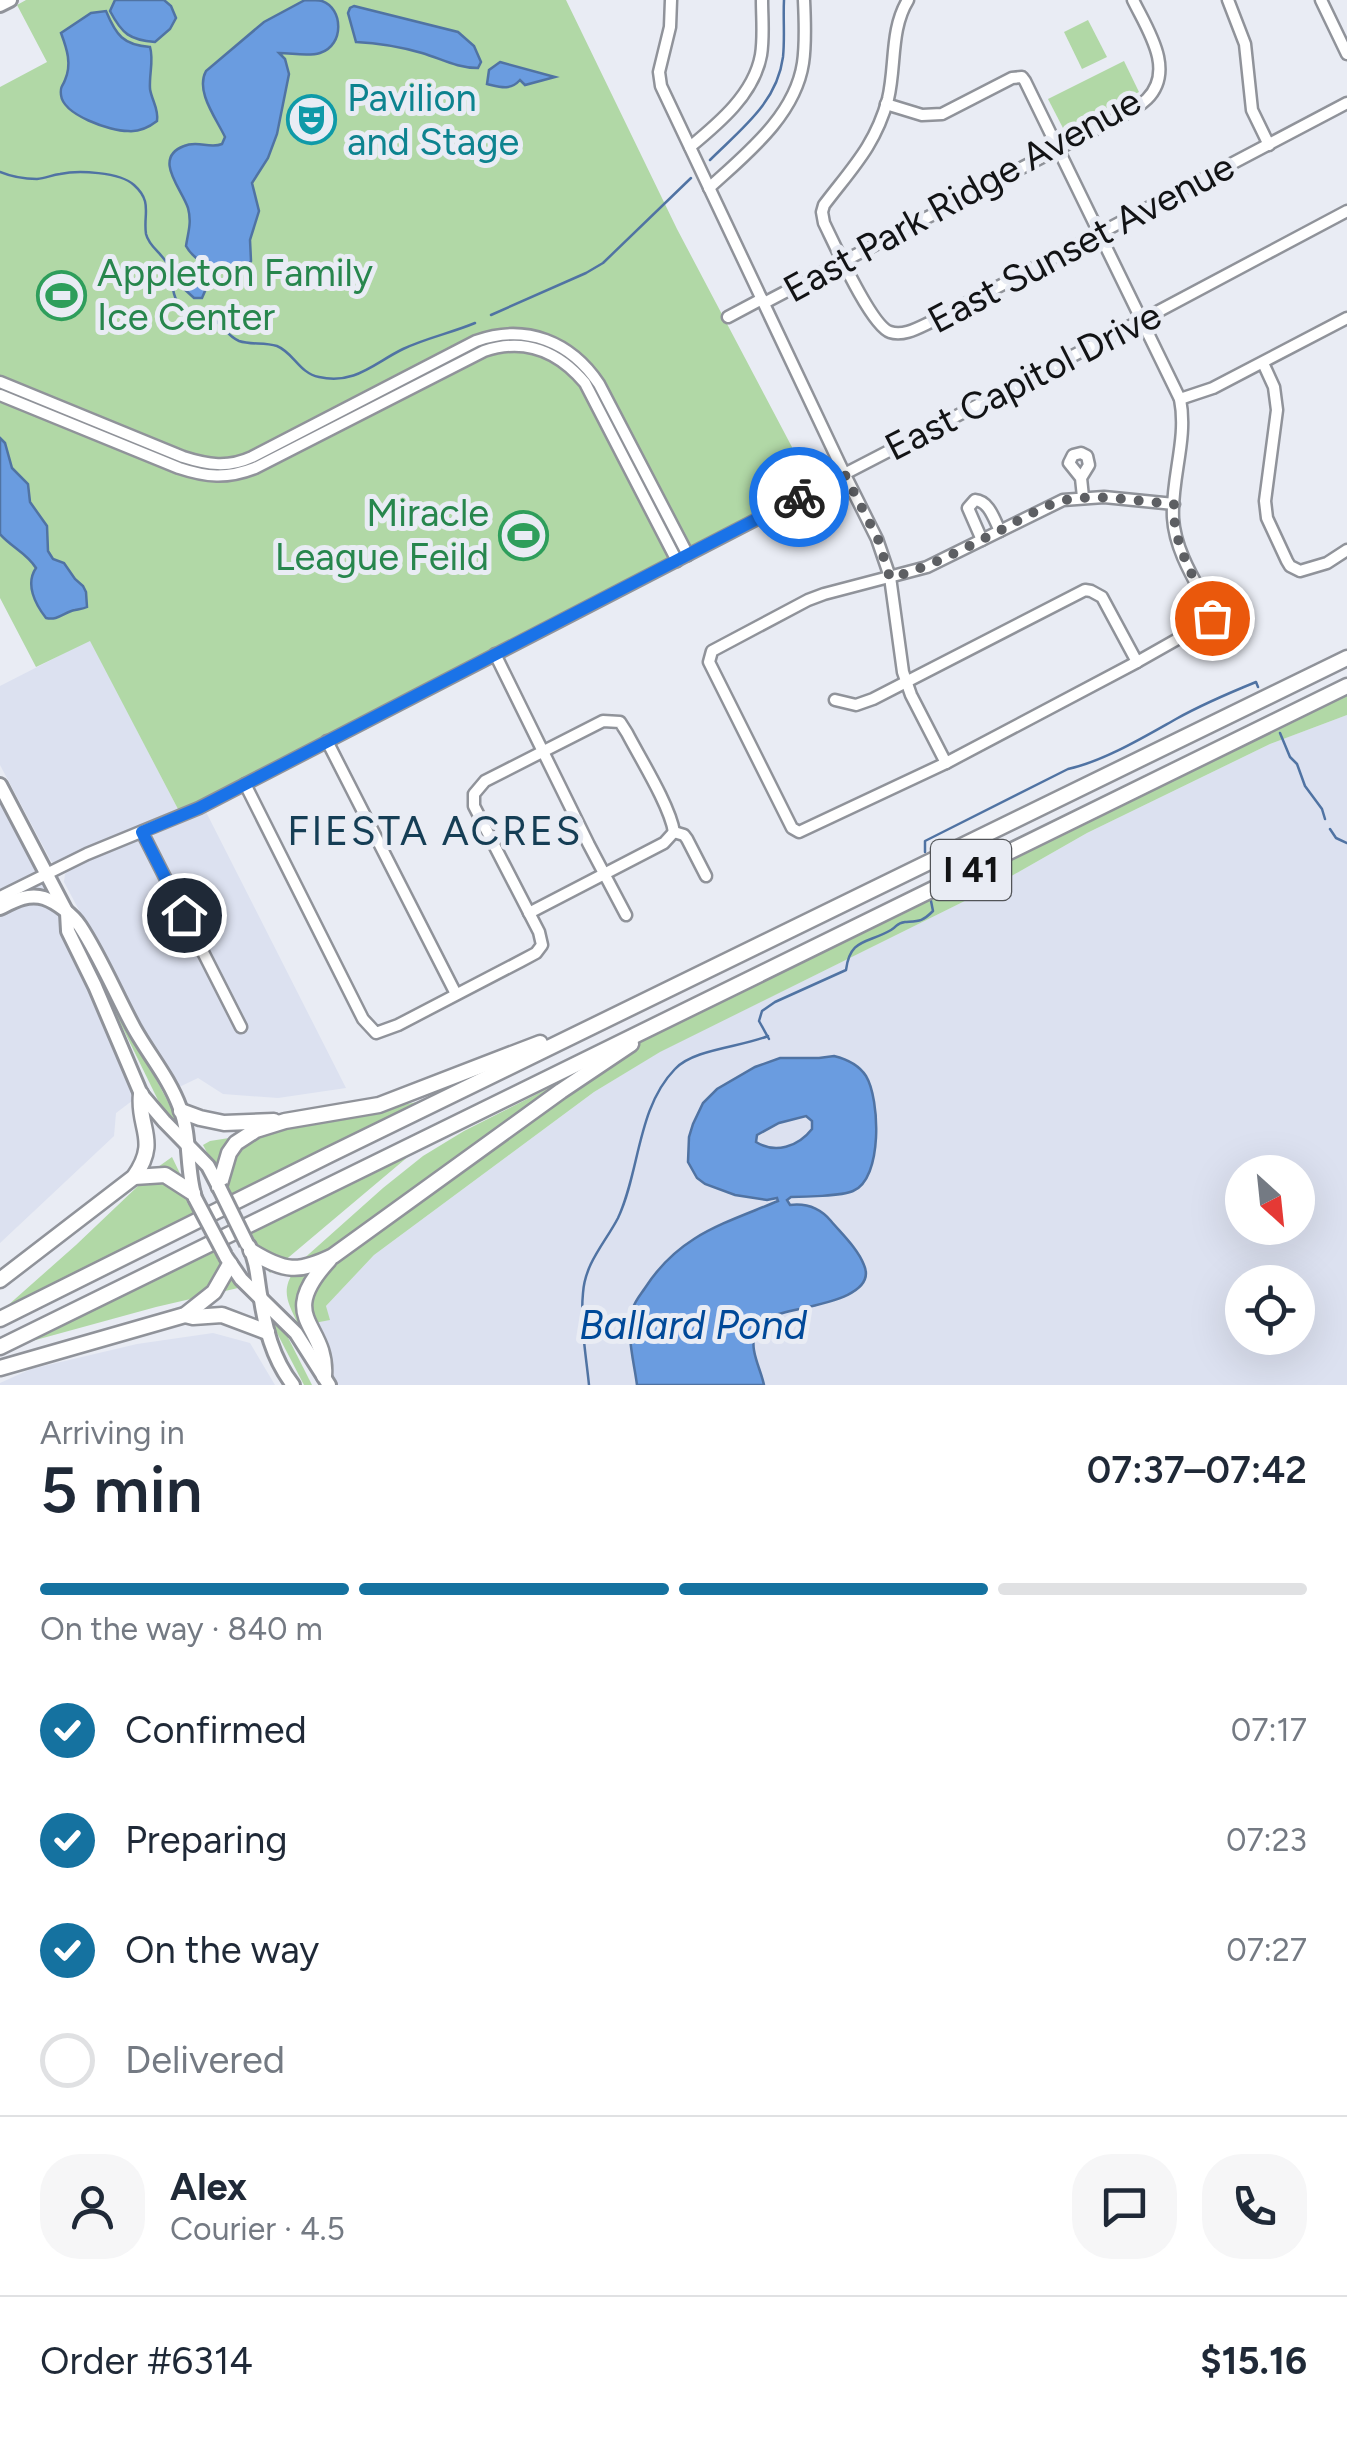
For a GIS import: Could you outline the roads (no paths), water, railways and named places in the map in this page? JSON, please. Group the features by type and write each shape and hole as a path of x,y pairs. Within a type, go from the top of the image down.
{"highway":[{"name":"I 41","path":"0,1319 1347,658"},
{"name":"I 41","path":"0,1347 1347,686"},
{"path":"327,1381 326,1362 304,1310 312,1279 333,1256 561,1091 629,1046 684,1017 700,1002"},
{"path":"219,1187 226,1160 236,1143 256,1130 284,1121 390,1102 615,1015"},
{"path":"0,1280 134,1177 146,1157 141,1094"},
{"path":"182,1111 224,1123 284,1121"},
{"path":"134,1177 165,1176 195,1196"},
{"path":"249,1248 271,1263 292,1269 333,1256"},
{"path":"0,1368 185,1314 214,1292 227,1259"},
{"path":"185,1314 222,1315 267,1332"}],"main road":[{"path":"0,5 10,0"},
{"path":"0,785 66,913 68,930 141,1094 208,1166 256,1262 267,1332 278,1363 293,1385"},
{"path":"0,908 18,899 41,897 78,923 182,1111 195,1196 227,1259 296,1333 327,1381"}],"street":[{"path":"670,0 670,27 659,79 878,539 890,578 906,682 946,763"},
{"path":"690,147 753,80 762,48 762,0"},
{"path":"710,188 768,130 792,97 802,64 804,0"},
{"path":"908,0 897,25 886,104 922,115 942,114 1017,77 1025,81 1180,399 1183,428 1174,529 1212,619 946,763 799,832 792,828 709,662 709,654 808,600 935,564 1055,503 1083,497 1174,504"},
{"name":"East Park Ridge Avenue","path":"728,317 844,261 1147,99 1157,83 1158,54 1134,0"},
{"path":"1228,0 1245,44 1252,110 1269,145"},
{"path":"1321,0 1347,54"},
{"name":"East Sunset Avenue","path":"886,104 860,160 822,212 824,223 877,324 888,332 903,333 935,320 1347,104"},
{"name":"East Capitol Drive","path":"0,897 87,854 192,811 328,742 1347,211"},
{"path":"1180,399 1213,388 1345,323"},
{"path":"0,382 183,458 224,465 252,457 476,341 508,334 539,336 570,352 600,384 688,555"},
{"path":"0,395 179,468 209,477 225,476 266,463 484,351 501,346 530,347 564,362 585,384 676,561"},
{"path":"1263,362 1274,387 1277,410 1266,518 1290,566 1302,571 1327,563 1347,550"},
{"path":"1081,478 1083,497"},
{"path":"982,540 968,508 975,500 982,500 1000,530"},
{"path":"835,700 856,705 1085,590 1102,598 1136,662"},
{"path":"496,654 626,914"},
{"path":"245,784 363,1018 380,1033 540,949 542,940 474,806 474,794 485,781 544,750 604,721 620,722 674,832 664,843 530,913"},
{"path":"328,742 456,994"},
{"path":"142,832 241,1027"},
{"path":"674,832 688,839 706,876"}],"water":[{"path":"115,0 164,0 176,18 155,42 139,40 114,19 110,11"},
{"path":"305,0 329,5 337,18 337,35 328,49 320,53 279,53 289,74 277,134 252,183 259,211 250,240 251,261 242,272 219,270 196,258 186,246 189,213 172,174 170,158 189,144 222,144 225,137 203,87 206,71 264,22"},
{"path":"354,6 458,32 474,46 481,62 478,68 463,66 406,49 356,42 348,13"},
{"path":"106,11 122,37 150,47 150,89 157,121 147,128 132,131 99,125 70,109 61,95 68,62 61,33 91,13"},
{"path":"500,62 555,77 525,85 520,80 509,87 487,84 489,70"},
{"path":"186,273 204,286 202,298 194,298 182,287 179,278"},
{"path":"0,438 12,468 28,484 30,502 47,526 48,551 83,586 87,607 46,618 31,587 36,568 0,534"},
{"name":"Ballard Pond","path":"780,1058 843,1059 866,1076 876,1119 874,1155 863,1184 853,1191 787,1200 790,1205 812,1207 827,1216 858,1253 865,1277 847,1295 773,1316 761,1326 753,1345 764,1385 637,1385 631,1317 637,1300 658,1270 704,1233 778,1201 735,1195 697,1178 688,1162 689,1137 703,1103 717,1089 755,1067","holes":["806,1116 812,1121 812,1129 793,1144 771,1148 756,1142 757,1135 779,1123"]}],"waterway":[{"path":"710,160 756,114 773,88 783,57 784,0"},
{"path":"0,172 37,179 88,172 128,181 143,197 146,234 168,265 180,306 211,318 239,341 277,346 312,375 332,379 354,375 412,345 475,323"},
{"path":"491,315 603,263 691,178"},
{"path":"925,852 925,841 1068,769 1110,754 1225,695 1256,682 1258,687"},
{"path":"1280,733 1325,819"},
{"path":"1330,829 1336,838 1347,843"},
{"path":"769,1039 759,1021 762,1011 846,970 856,947 900,923 923,919 933,911 931,901"},
{"path":"589,1385 582,1316 585,1282 625,1200 653,1102 683,1062 768,1036"}],"place":[{"name":"Pavilion and Stage","path":"312,120"},
{"name":"Appleton Family Ice Center","path":"62,295"},
{"name":"Miracle League Feild","path":"524,535"}],"district":[{"name":"FIESTA ACRES","path":"435,831"}]}
